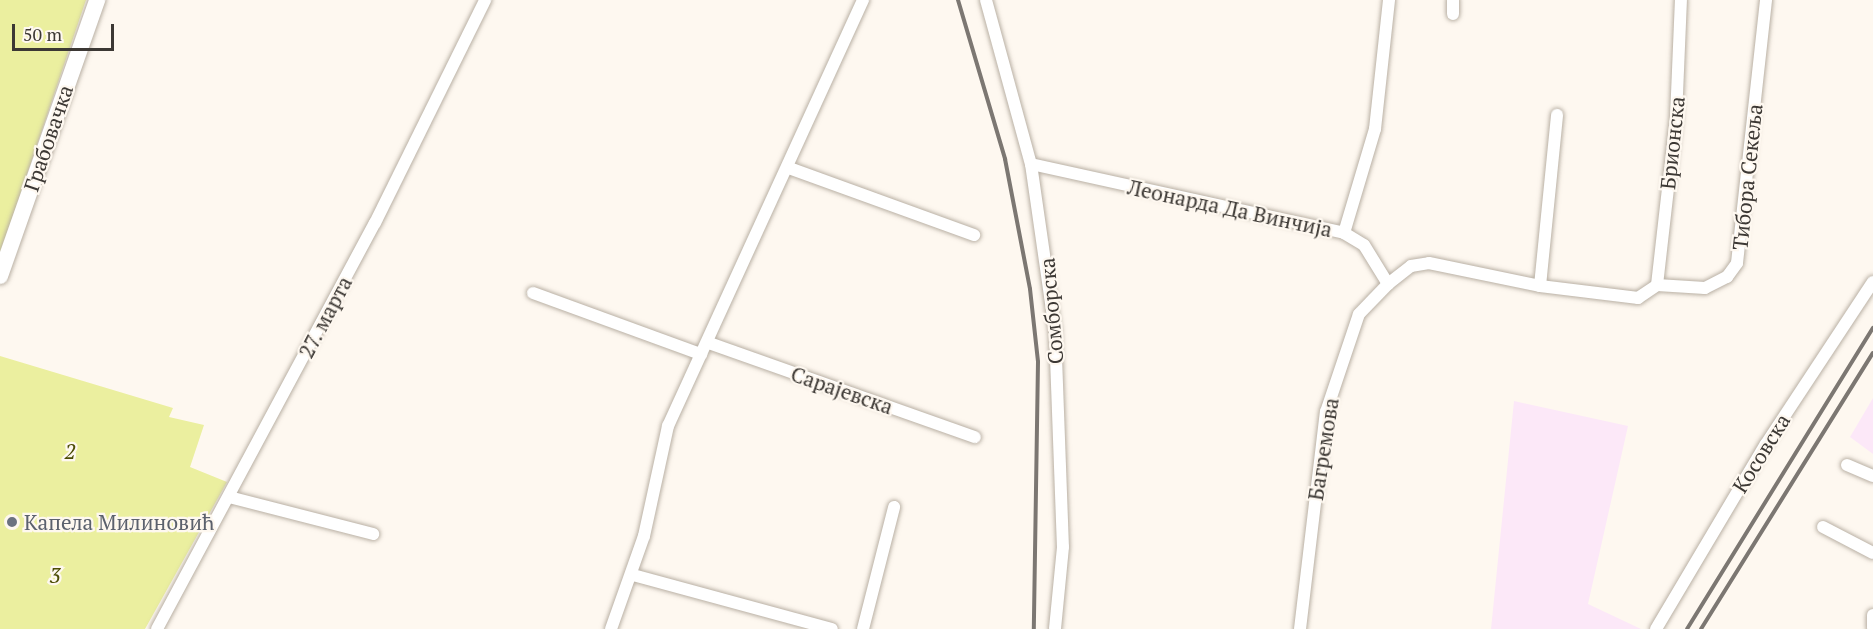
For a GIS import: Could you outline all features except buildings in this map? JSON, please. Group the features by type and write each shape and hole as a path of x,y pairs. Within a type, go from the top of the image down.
{"street":[{"name":"Грабовачка","path":"0,276 97,0"},
{"name":"27. марта","path":"157,629 375,222 485,0"},
{"path":"611,629 633,575 668,426 789,168 863,0"},
{"name":"Сомборска","path":"986,0 1030,164 1055,330 1063,547 1055,629"},
{"path":"1344,233 1375,129 1389,0"},
{"path":"1453,0 1453,14"},
{"name":"Брионска","path":"1657,285 1676,118 1682,0"},
{"name":"Тибора Секеља","path":"1657,285 1705,288 1728,277 1737,263 1766,0"},
{"path":"1540,286 1557,115"},
{"name":"Леонарда Да Винчија","path":"1030,164 1344,233 1364,245 1388,284"},
{"path":"789,168 974,235"},
{"path":"1388,284 1411,266 1429,263 1540,286 1638,298 1657,285"},
{"name":"Косовска","path":"1656,629 1766,444 1873,282"},
{"name":"Багремова","path":"1300,629 1326,412 1359,314 1388,284"},
{"name":"Сарајевска","path":"533,293 975,437"},
{"path":"1847,465 1873,476"},
{"path":"229,496 373,534"},
{"path":"863,629 894,507"},
{"path":"1822,527 1873,553"},
{"path":"633,575 832,629"},
{"path":"1873,615 1873,628"}],"shaded area":[{"path":"1873,398 1873,454 1850,437"},
{"path":"1514,401 1628,426 1588,604 1641,629 1491,629"}],"green space":[{"path":"0,0 86,0 0,254"},
{"path":"0,356 173,408 169,417 204,425 190,467 227,482 145,629 0,629"}],"railway":[{"path":"958,0 1005,159 1030,289 1038,362 1034,629"},
{"path":"1687,629 1873,328"},
{"path":"1701,629 1873,353"}],"place":[{"name":"Капела Милиновић","path":"12,522"}],"park label":[{"name":"2","path":"70,451"},
{"name":"3","path":"55,575"}]}
